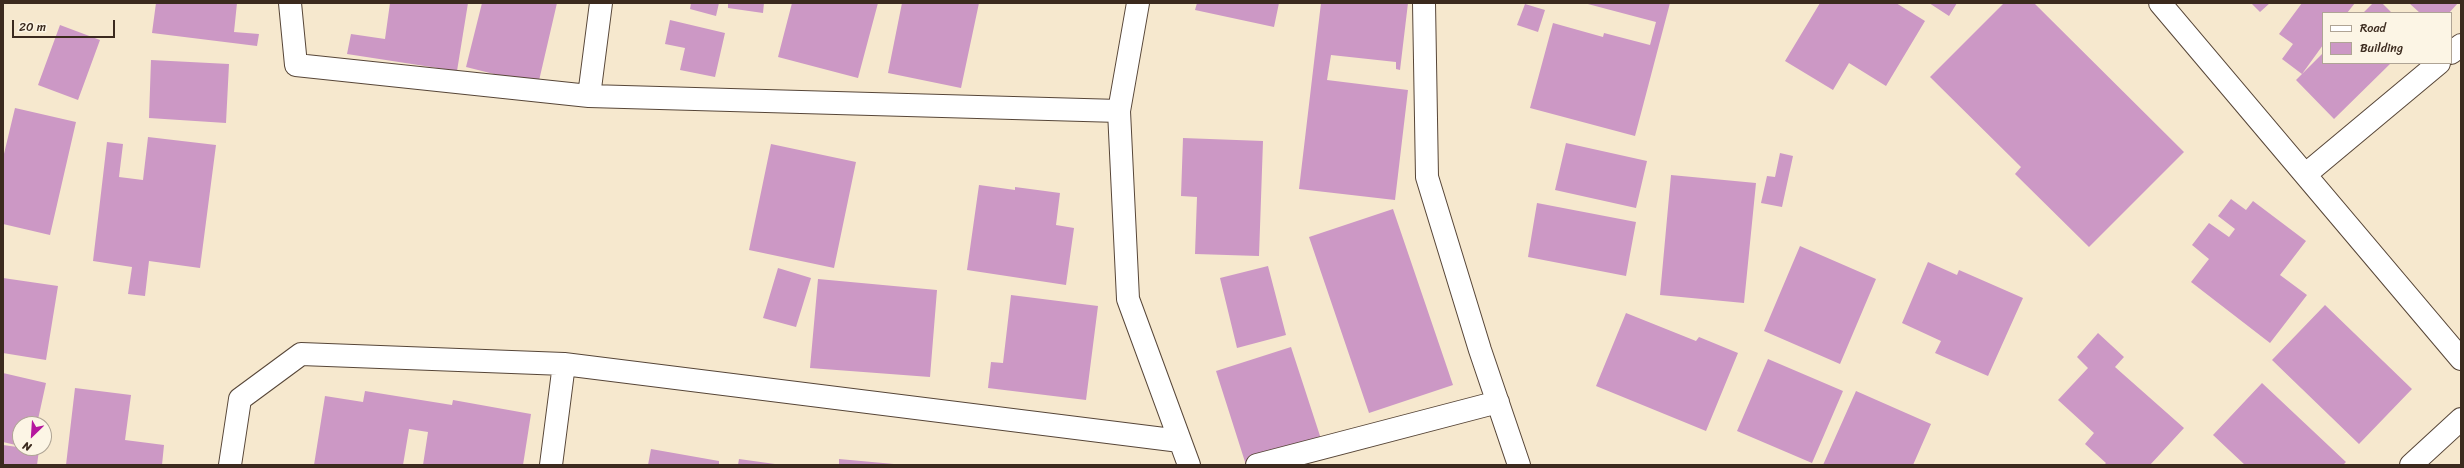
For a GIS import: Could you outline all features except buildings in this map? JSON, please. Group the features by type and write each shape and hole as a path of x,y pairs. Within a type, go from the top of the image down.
{"street":[{"path":"290,3 296,65 589,96 1118,111"},
{"path":"589,96 601,3"},
{"path":"1138,3 1118,111 1128,299 1189,465"},
{"path":"1424,3 1427,177 1519,465"},
{"path":"2160,3 2461,359"},
{"path":"2452,52 2461,45"},
{"path":"2306,174 2438,64"},
{"path":"230,465 240,399 301,354 564,364 1180,441"},
{"path":"551,465 564,364"},
{"path":"1257,465 1498,402"},
{"path":"2411,465 2461,419"}]}
